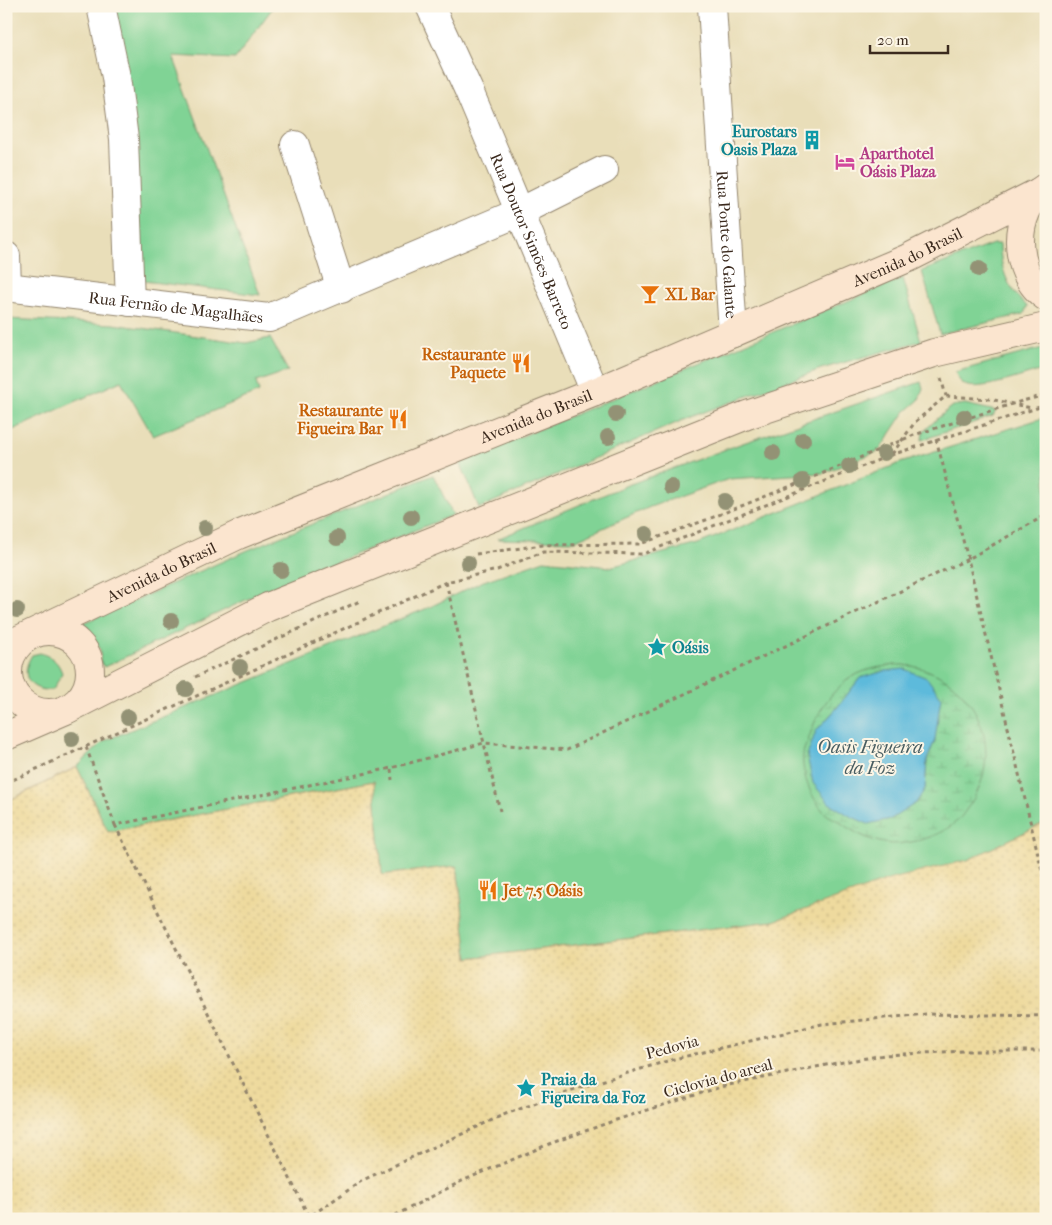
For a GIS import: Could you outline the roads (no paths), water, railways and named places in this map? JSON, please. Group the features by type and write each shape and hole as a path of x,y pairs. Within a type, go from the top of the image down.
{"main road":[{"name":"Avenida do Brasil","path":"6,646 238,534 595,392 908,258 1042,189"},
{"path":"1042,189 1026,210 1020,232 1020,254 1027,275 1040,293 1046,297"},
{"name":"Avenida do Brasil","path":"6,736 66,710 268,608 747,415 934,353 1046,327"},
{"name":"Avenida do Brasil","path":"53,631 70,637 83,649 88,660 90,672 88,684 78,701 66,710 45,713 33,710 21,702 12,691 8,678 8,664 14,650 30,635 53,631"}],"street":[{"path":"101,6 116,77 124,139 130,302"},
{"name":"Rua Doutor Simões Barreto","path":"430,6 470,91 595,392"},
{"name":"Rua Ponte do Galante","path":"712,6 733,333"},
{"path":"295,145 341,289"},
{"name":"Rua Fernão de Magalhães","path":"7,287 269,318 520,212 604,170"},
{"path":"6,256 7,287"}],"water":[{"name":"Oasis Figueira da Foz","path":"904,669 927,678 941,697 935,740 927,760 925,789 916,803 891,819 868,824 829,803 813,783 807,756 816,731 860,678 885,671"}],"place":[{"name":"Eurostars Oasis Plaza","path":"812,140"},
{"name":"Aparthotel Oásis Plaza","path":"845,162"},
{"name":"XL Bar","path":"650,294"},
{"name":"Restaurante Paquete","path":"521,363"},
{"name":"Restaurante Figueira Bar","path":"398,419"},
{"name":"Oásis","path":"657,647"},
{"name":"Jet 7.5 Oásis","path":"488,890"},
{"name":"Praia da Figueira da Foz","path":"526,1088"}]}
